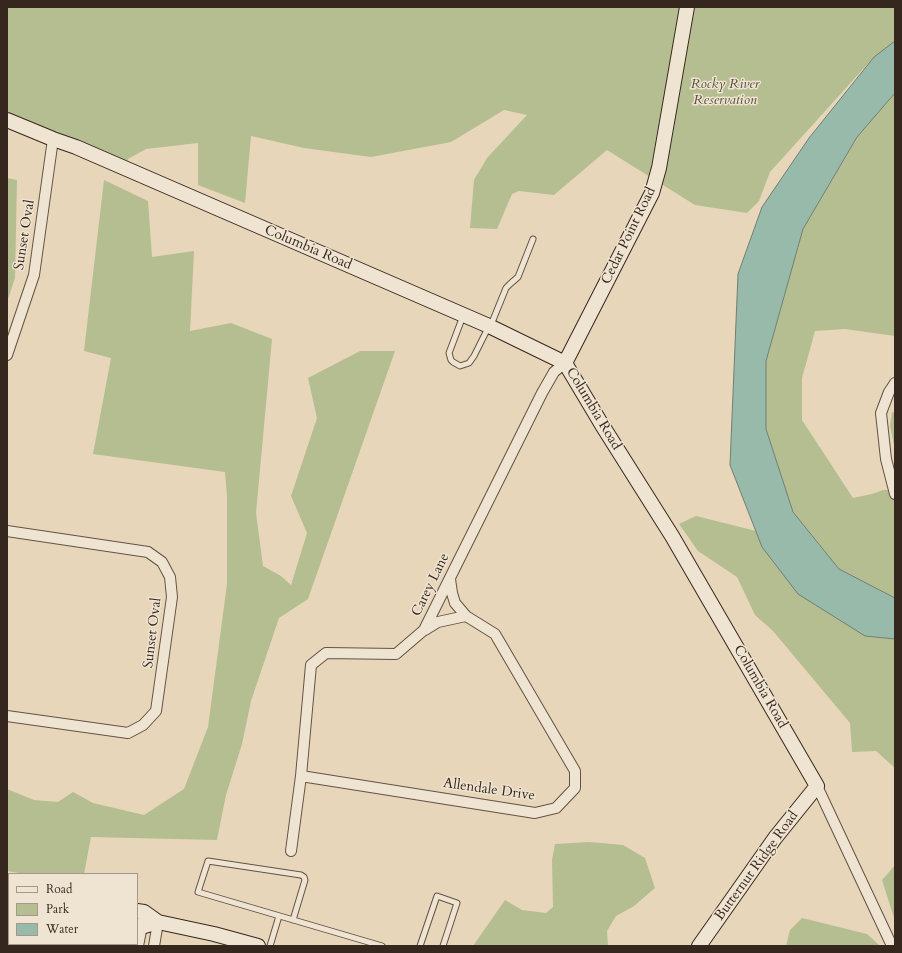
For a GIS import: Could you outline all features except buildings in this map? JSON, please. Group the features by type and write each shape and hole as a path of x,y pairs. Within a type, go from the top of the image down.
{"street":[{"name":"Cedar Point Road","path":"565,362 652,193 660,168 687,7"},
{"name":"Columbia Road","path":"7,120 53,140 76,147 464,315 565,362 602,425 672,536 817,786 892,946"},
{"name":"Sunset Oval","path":"7,355 34,275 53,140"},
{"name":"Carey Lane","path":"291,851 301,776 311,665 326,653 396,654 424,630 542,393 554,372 565,362"},
{"path":"895,383 889,392 881,413 886,459 895,494"},
{"name":"Sunset Oval","path":"7,531 148,552 162,562 170,576 172,597 156,711 143,726 128,733 7,716"},
{"name":"Allendale Drive","path":"301,776 535,812 556,808 576,788 576,772 495,634 466,616 455,603 450,578"},
{"path":"424,630 438,622 466,616"},
{"name":"Butternut Ridge Road","path":"699,946 775,838 817,786"},
{"path":"138,946 141,912 158,922 214,934 258,946"},
{"path":"139,927 158,922"},
{"path":"154,946 158,922"}],"lane":[{"path":"464,315 449,354 451,360 457,365 463,365 471,361 493,320 506,288 518,277 533,239"},
{"path":"293,920 305,880 304,877 301,875 208,861 198,892 279,916 382,946"},
{"path":"420,946 437,896 458,903 443,946"},
{"path":"270,946 279,916"}],"green space":[{"name":"Rocky River Reservation","path":"7,7 895,7 895,41 874,57 770,172 759,201 747,213 695,205 607,150 554,195 519,191 512,194 497,229 470,228 474,180 487,158 527,115 504,110 451,142 371,157 304,148 251,136 245,203 198,185 198,143 146,149 128,159 124,168 7,118"},
{"path":"895,93 895,336 845,329 815,331 802,378 802,420 853,498 883,490 895,490 895,598 839,569 793,512 766,429 766,361 803,229 857,137"},
{"path":"7,178 17,180 15,278 7,302"},
{"path":"104,180 148,201 152,257 194,251 190,331 231,323 272,339 256,513 263,566 281,576 291,585 307,533 291,496 317,418 308,378 360,351 395,351 308,599 279,618 251,701 242,744 226,795 217,840 91,837 84,873 19,873 7,871 7,789 34,800 58,802 73,792 93,803 144,815 184,789 208,727 227,584 227,496 225,472 93,454 111,358 84,351"},
{"path":"892,412 895,413 895,445 890,426"},
{"path":"696,516 756,531 762,547 865,636 895,639 895,768 876,751 852,752 850,723 773,631 755,615 737,577 698,551 679,524"},
{"path":"589,842 623,845 645,858 655,888 634,906 616,916 607,931 608,946 473,946 505,900 522,910 546,913 553,907 552,860 555,844"},
{"path":"895,865 895,921 882,880"},
{"path":"802,918 867,934 880,946 786,946 790,930"}],"water":[{"path":"895,41 895,93 857,137 803,229 766,361 766,429 793,512 839,569 895,598 895,639 865,636 798,594 762,547 730,465 738,274 762,207 809,138 874,57"}]}
